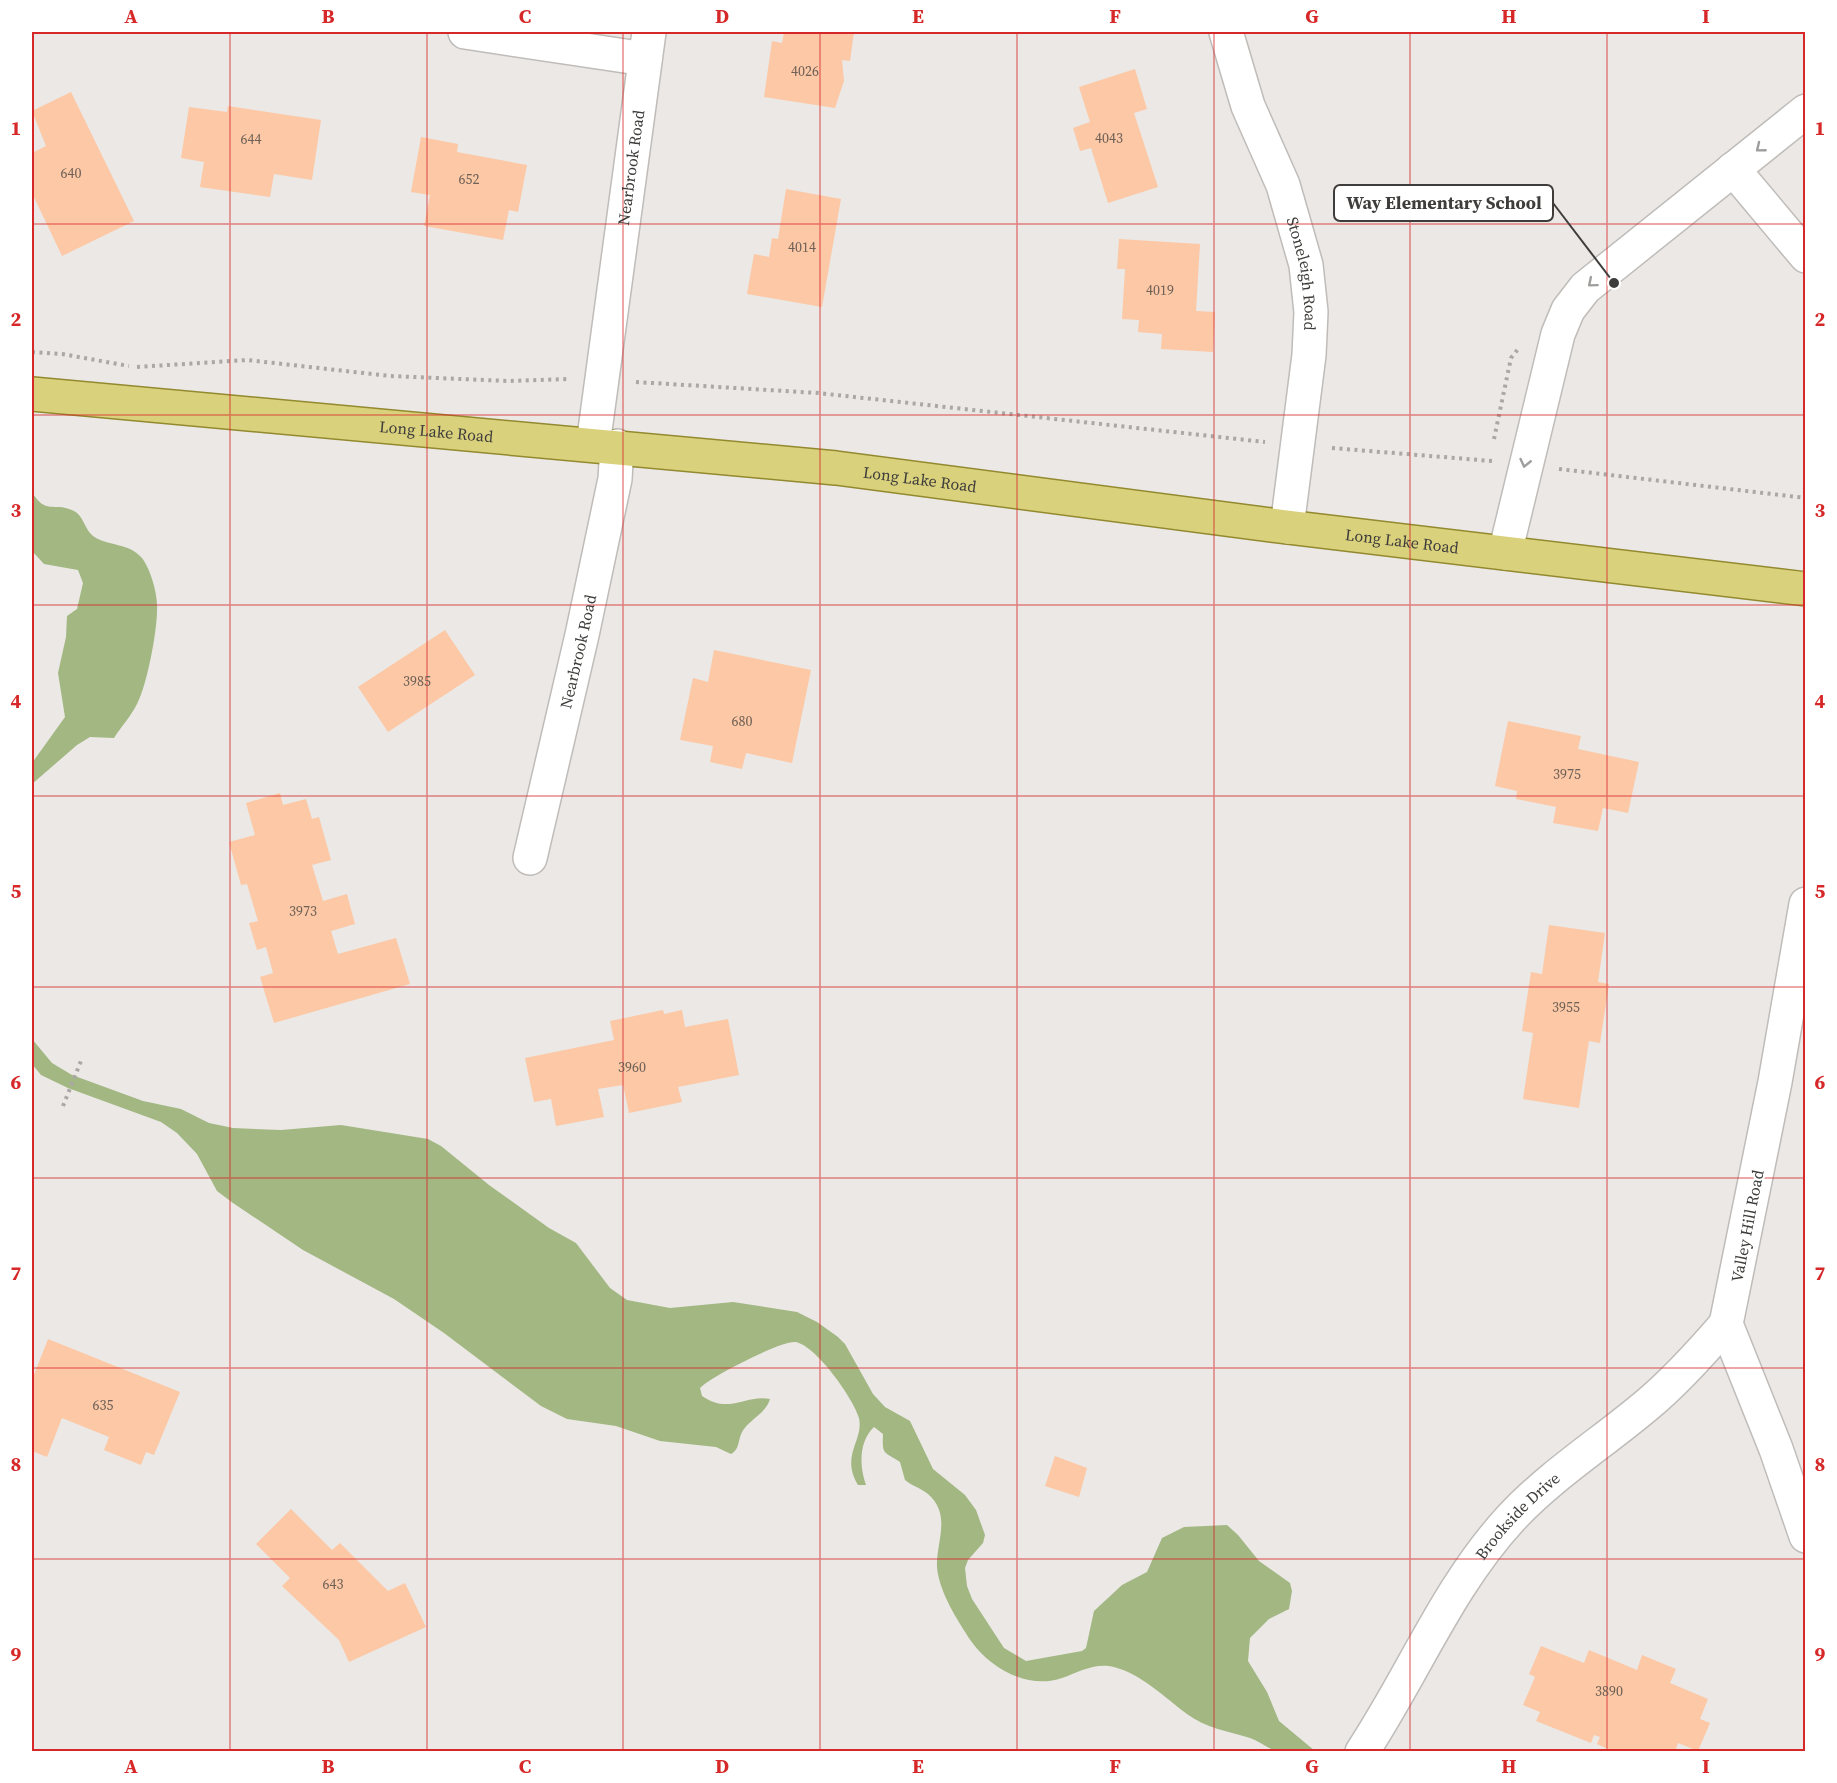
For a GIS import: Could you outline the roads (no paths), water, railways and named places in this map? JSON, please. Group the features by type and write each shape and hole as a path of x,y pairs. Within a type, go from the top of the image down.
{"main road":[{"name":"Long Lake Road","path":"32,394 836,468 1287,527 1806,589"}],"street":[{"path":"465,32 647,45"},
{"name":"Stoneleigh Road","path":"1226,32 1248,106 1283,185 1306,265 1311,312 1309,355 1287,527"},
{"name":"Nearbrook Road","path":"530,858 585,624 615,479 604,445 647,45"},
{"path":"1505,554 1558,334 1568,310 1585,288 1806,111"},
{"path":"1733,169 1806,256"},
{"name":"Valley Hill Road","path":"1726,1324 1773,1093 1806,904"},
{"path":"1726,1324 1776,1449 1806,1536"},
{"name":"Brookside Drive","path":"1362,1752 1460,1584 1504,1526 1541,1489 1647,1404 1692,1363 1726,1324"}],"place":[{"name":"Way Elementary School","path":"1614,283"}]}
